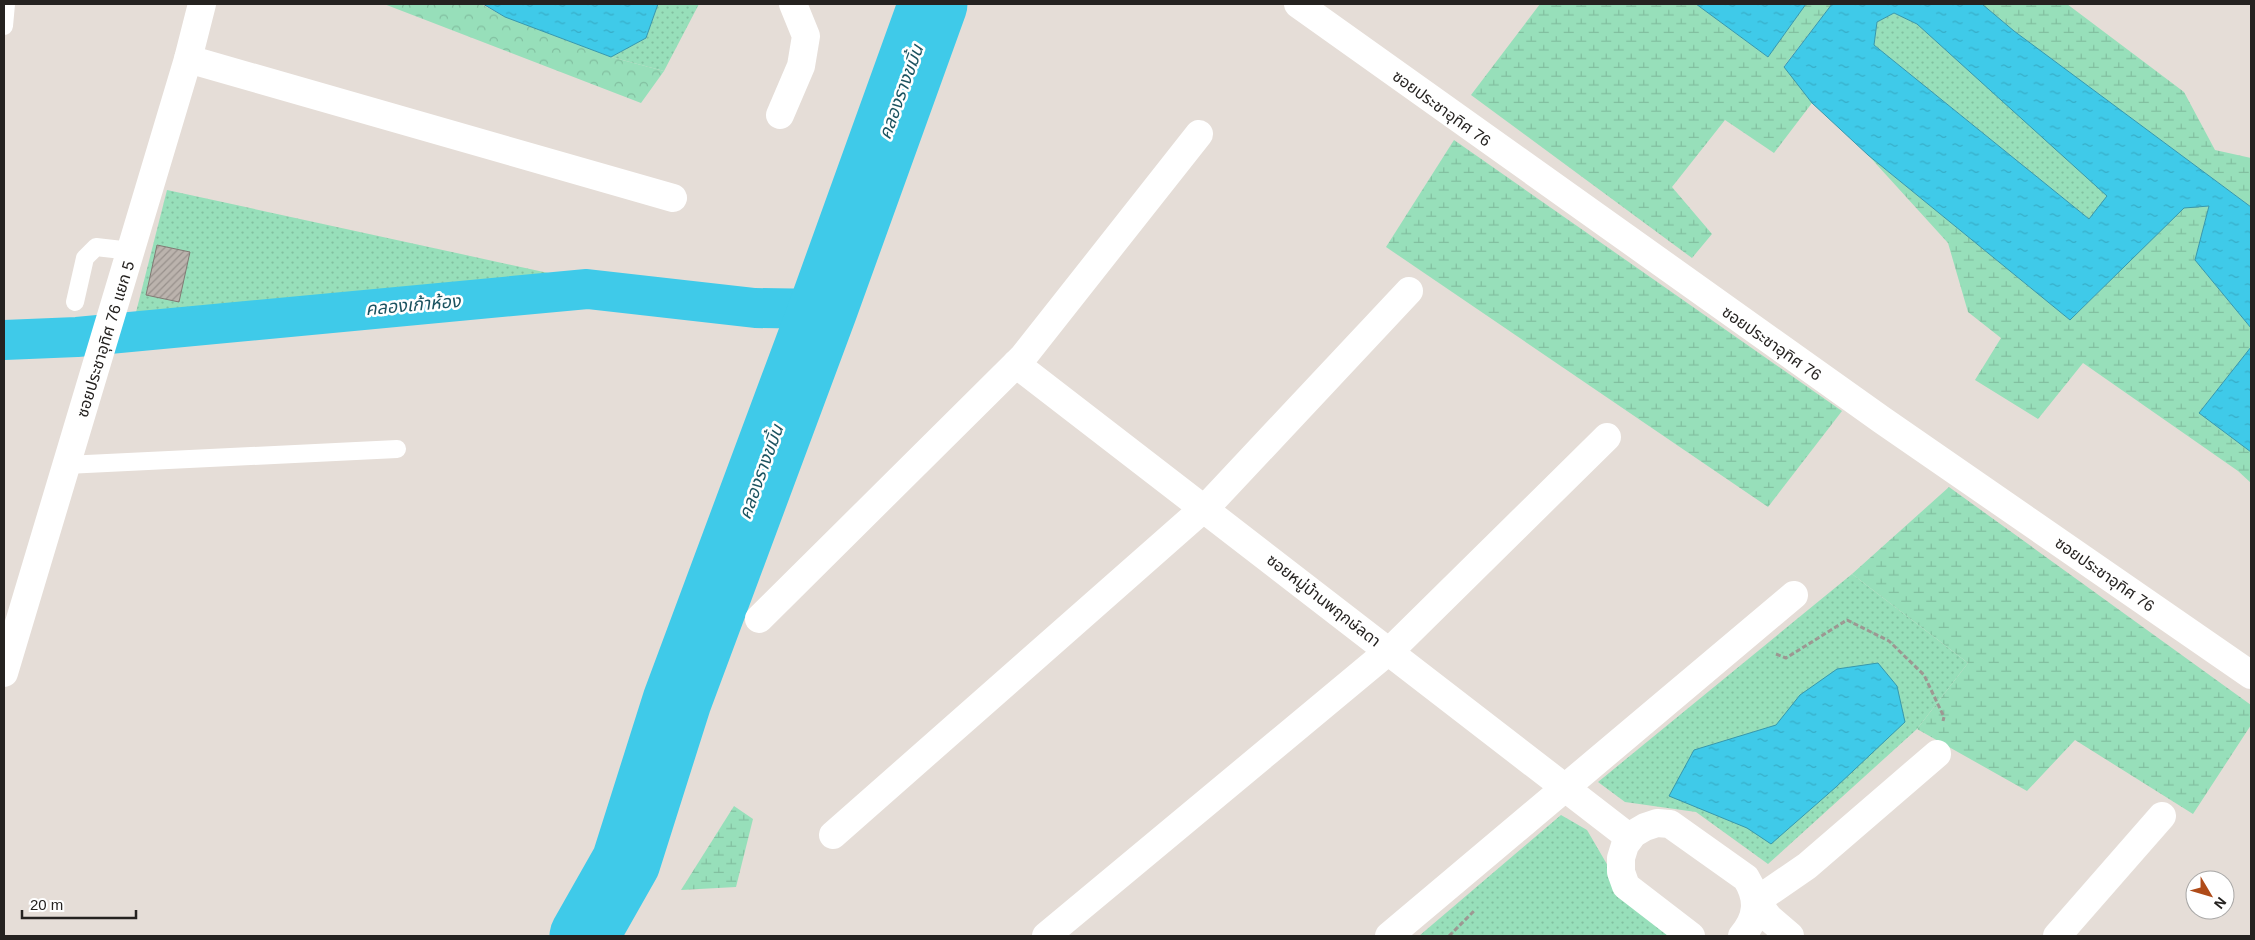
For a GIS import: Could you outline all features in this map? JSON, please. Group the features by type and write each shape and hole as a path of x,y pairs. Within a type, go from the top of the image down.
{"street":[{"name":"ซอยประชาอุทิศ 76 แยก 5","path":"4,673 13,613 66,465 93,378 188,59 202,4"},
{"path":"780,115 801,66 806,36 793,4"},
{"name":"ซอยประชาอุทิศ 76","path":"1298,4 1866,409 2251,675"},
{"path":"188,59 673,198"},
{"path":"759,619 1016,364 1199,134"},
{"path":"833,835 1204,508 1409,291"},
{"name":"ซอยหมู่บ้านพฤกษ์ลดา","path":"1016,364 1630,838"},
{"path":"1046,936 1390,651 1607,437"},
{"path":"1389,936 1794,595"},
{"path":"1756,901 1807,866 1937,754"},
{"path":"2057,936 2162,816"},
{"path":"1691,936 1626,886 1621,872 1621,858 1630,838 1644,827 1657,823 1670,824 1746,878 1753,888 1756,901 1755,914 1751,926 1742,936"},
{"path":"1756,901 1769,918 1790,936"}],"lane":[{"path":"4,26 6,4"},
{"path":"75,302 85,258 96,246 131,252"},
{"path":"66,465 397,449"}],"path":[{"path":"1740,640 1786,658 1847,620 1889,640 1924,675 1944,717 1937,754"}],"green space":[{"path":"384,4 481,4 505,17 611,57 664,71 641,103"},
{"path":"658,4 699,4 664,71 611,57 646,38"},
{"path":"1540,4 1696,4 1768,57 1806,4 1832,4 1784,66 1812,103 1774,153 1725,120 1672,187 1712,234 1692,258 1471,95"},
{"path":"1982,4 2067,4 2184,92 2215,150 2251,158 2251,207 2014,31"},
{"path":"1894,13 1917,24 2108,196 2089,219 1874,45 1877,22"},
{"path":"1454,140 1842,411 1768,507 1386,247"},
{"path":"1868,155 2070,320 2184,207 2209,206 2195,260 2251,328 2251,347 2199,413 2251,452 2251,483 2238,471 2083,363 2038,419 1975,380 2001,338 1968,312 1948,243"},
{"path":"167,190 553,274 537,281 132,328"},
{"path":"1949,487 2251,705 2251,725 2193,814 2075,740 2027,791 1917,729 1968,663 1852,574"},
{"path":"1852,574 1968,663 1917,729 1768,864 1696,812 1625,802 1598,782"},
{"path":"734,806 753,819 736,887 681,890"},
{"path":"1561,815 1587,830 1608,866 1670,936 1419,936"}],"water":[{"path":"483,4 658,4 646,38 611,57 505,17"},
{"path":"1696,4 1806,4 1768,57"},
{"path":"1832,4 1982,4 2014,31 2251,207 2251,328 2195,260 2209,206 2184,208 2070,320 1868,155 1812,103 1784,67","holes":["1894,13 1917,24 2107,196 2089,219 1874,45 1877,22"]},
{"path":"2251,347 2251,452 2199,413"},
{"path":"1878,663 1897,686 1905,722 1836,787 1771,844 1747,828 1669,796 1694,750 1776,725 1800,695 1837,669"}],"building":[{"path":"157,245 190,252 179,302 146,295"}],"waterway":[{"name":"คลองรางขมิ้น","path":"584,936 626,862 677,701 823,309 933,4"},
{"name":"คลองเก้าห้อง","path":"4,340 77,337 587,289 755,308 823,309"}]}
